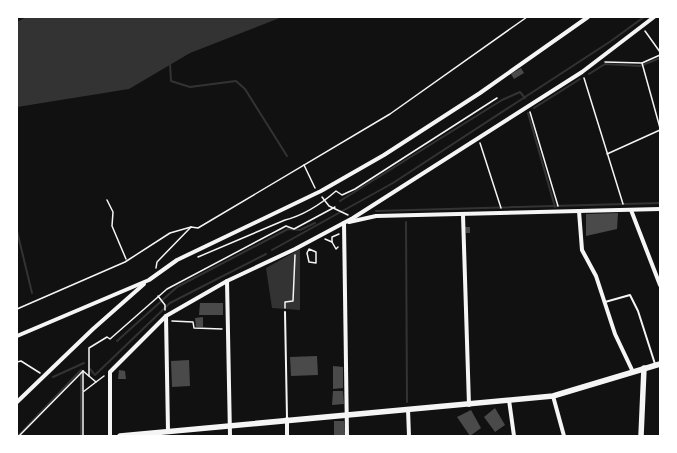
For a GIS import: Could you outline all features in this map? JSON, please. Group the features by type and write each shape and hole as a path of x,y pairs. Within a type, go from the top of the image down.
{"street":[{"path":"17,402 93,329 113,313 129,296 177,260 318,192 384,155 467,101 588,17"},
{"path":"110,436 110,372 166,318 227,281 295,249 353,218 582,72 654,17"},
{"path":"344,223 376,216 660,209"},
{"path":"631,210 660,285"},
{"path":"579,211 582,250 596,276 615,334 633,372"},
{"path":"463,215 469,405"},
{"path":"344,223 347,436"},
{"path":"17,336 149,280"},
{"path":"227,281 230,436"},
{"path":"166,318 168,431"},
{"path":"120,436 145,435 230,424 469,405 553,396 658,364"},
{"path":"641,436 644,368"},
{"path":"553,396 564,436"},
{"path":"509,400 514,436"},
{"path":"408,410 408,436"},
{"path":"287,419 288,436"}],"lane":[{"path":"605,302 630,295 638,310 658,364"},
{"path":"285,312 287,419"}],"path":[{"path":"17,309 124,262 126,259 170,233 191,227 198,228 390,114 527,17"},
{"path":"642,27 660,52"},
{"path":"595,62 642,63 660,56"},
{"path":"608,154 660,129 642,63"},
{"path":"582,72 625,210"},
{"path":"196,258 285,220 300,216 325,201 336,191 342,195 355,189 497,98"},
{"path":"528,107 560,212"},
{"path":"479,138 502,214"},
{"path":"304,165 318,192 329,206 335,207 353,218"},
{"path":"107,200 114,215 112,226 126,259"},
{"path":"89,376 89,348 107,337 110,339 167,289 286,226 294,229 335,207"},
{"path":"154,277 157,262 191,227"},
{"path":"342,241 339,234 332,237 332,242 336,249 342,245"},
{"path":"285,312 285,302 293,301 295,249"},
{"path":"309,249 312,251 316,252 316,263 309,262 307,253 309,249"},
{"path":"158,296 164,304 166,311"},
{"path":"166,318 193,322 194,328 228,329"},
{"path":"17,362 21,361 44,375"},
{"path":"83,371 96,382"},
{"path":"83,371 83,436"},
{"path":"19,436 83,371"},
{"path":"83,392 110,372"}],"shaded area":[{"path":"26,17 282,17 190,53 129,89 17,107 17,22"},
{"path":"300,249 300,310 272,308 266,268"}],"building":[{"path":"521,68 524,73 514,79 511,74"},
{"path":"618,213 617,229 586,236 586,214"},
{"path":"465,227 470,227 470,233 466,233"},
{"path":"200,303 223,303 223,315 199,315"},
{"path":"203,317 203,327 196,327 195,318"},
{"path":"317,356 318,375 291,376 290,357"},
{"path":"189,360 190,386 172,387 171,361"},
{"path":"333,366 343,367 343,388 333,389"},
{"path":"119,370 125,371 126,379 118,379"},
{"path":"333,391 343,391 344,404 332,405"},
{"path":"495,408 505,425 495,432 484,417"},
{"path":"471,410 481,428 470,436 457,417"},
{"path":"334,421 344,421 345,436 334,436"}],"waterway":[{"path":"272,250 393,183 611,41 644,17"},
{"path":"589,74 605,64 640,66 660,58"},
{"path":"170,63 171,81 190,87 236,81 245,89 287,156"},
{"path":"534,108 580,79"},
{"path":"340,201 502,100 520,92 525,98"},
{"path":"528,113 555,207"},
{"path":"376,211 660,203"},
{"path":"406,222 407,402"},
{"path":"117,341 177,287 288,229 300,230 315,223"},
{"path":"17,231 32,293"},
{"path":"90,369 95,375 170,303 266,254"},
{"path":"53,377 84,363"},
{"path":"18,436 81,370"},
{"path":"81,372 81,436"}]}
